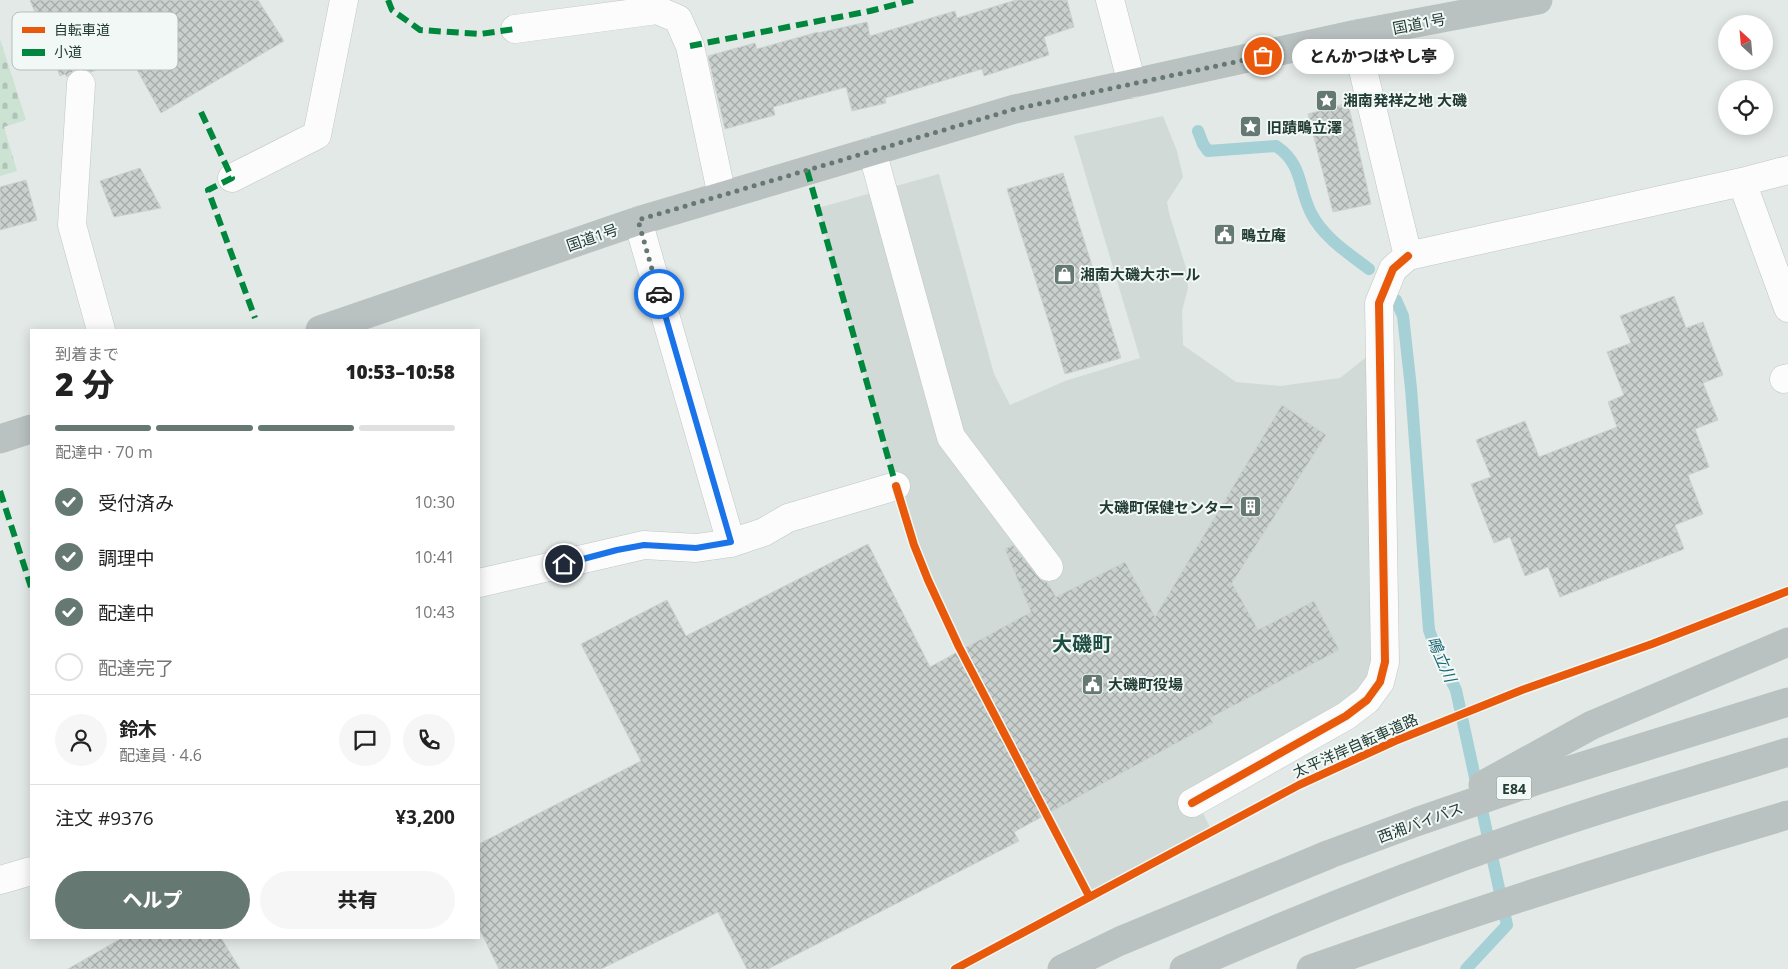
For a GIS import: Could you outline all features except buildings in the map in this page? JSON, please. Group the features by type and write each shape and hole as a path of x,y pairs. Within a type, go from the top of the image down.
{"highway":[{"name":"国道1号","path":"323,329 638,220 1015,109 1357,34 1538,0"},
{"path":"0,439 30,429"},
{"path":"1416,822 1592,725 1788,642"},
{"name":"西湘バイパス","path":"1062,969 1120,940 1330,854 1416,822 1535,781 1788,702"},
{"path":"1184,969 1264,933 1551,825 1788,752"},
{"path":"1311,969 1399,937 1507,902 1788,815"}],"street":[{"path":"232,178 317,135 344,0"},
{"path":"1110,0 1132,84"},
{"path":"515,29 657,10 678,19 690,46 722,196"},
{"path":"1357,34 1363,70 1408,256"},
{"path":"81,84 72,225 101,329"},
{"path":"872,151 951,437 1049,567"},
{"path":"1192,803 1346,716 1367,700 1380,682 1385,662 1378,303 1393,269 1408,256 1742,182 1788,170"},
{"path":"1742,182 1788,308"},
{"path":"638,220 731,542"},
{"path":"480,583 644,545 696,548 731,542 764,532 788,518 896,486"},
{"path":"0,880 30,871"}],"shaded area":[{"path":"1163,116 1177,151 1183,177 1167,202 1186,268 1188,288 1182,311 1183,345 1236,382 1280,386 1340,378 1379,347 1380,682 1197,800 1212,832 1089,896 959,647 914,545 818,208 939,174 994,374 1010,405 1065,381 1140,358 1074,136"}],"green space":[{"path":"0,39 26,120 4,127 17,171 0,176"}],"waterway":[{"path":"1198,131 1208,151 1276,146 1285,153 1296,168 1307,203 1316,222 1329,237 1369,269"},
{"name":"鴫立川","path":"1396,300 1403,316 1411,388 1429,630 1435,647 1456,690 1507,925 1466,969"}],"marked path":[{"path":"388,0 392,10 420,30 480,34 515,29"},
{"path":"690,46 870,11 913,0"},
{"path":"201,112 232,178 208,190 255,318"},
{"path":"807,170 896,486"},
{"path":"0,491 30,584"}],"cycle path":[{"path":"1192,803 1346,716 1367,700 1380,682 1385,662 1379,303 1393,269 1408,256"},
{"path":"896,486 914,545 959,647 1089,896"},
{"name":"太平洋岸自転車道路","path":"955,969 1299,785 1395,741 1522,690 1652,644 1788,591"}],"way so far":[{"path":"659,294 638,220 1015,109 1263,56"}],"place":[{"name":"とんかつはやし亭","path":"1263,56"},
{"name":"湘南発祥之地 大磯","path":"1327,100"},
{"name":"旧蹟鴫立澤","path":"1251,127"},
{"name":"鴫立庵","path":"1225,235"},
{"name":"湘南大磯大ホール","path":"1064,274"},
{"name":"大磯町保健センター","path":"1250,507"},
{"name":"大磯町役場","path":"1092,684"}],"district":[{"name":"大磯町","path":"1082,643"}],"route":[{"path":"564,564 644,545 696,548 731,542 659,294"}]}
